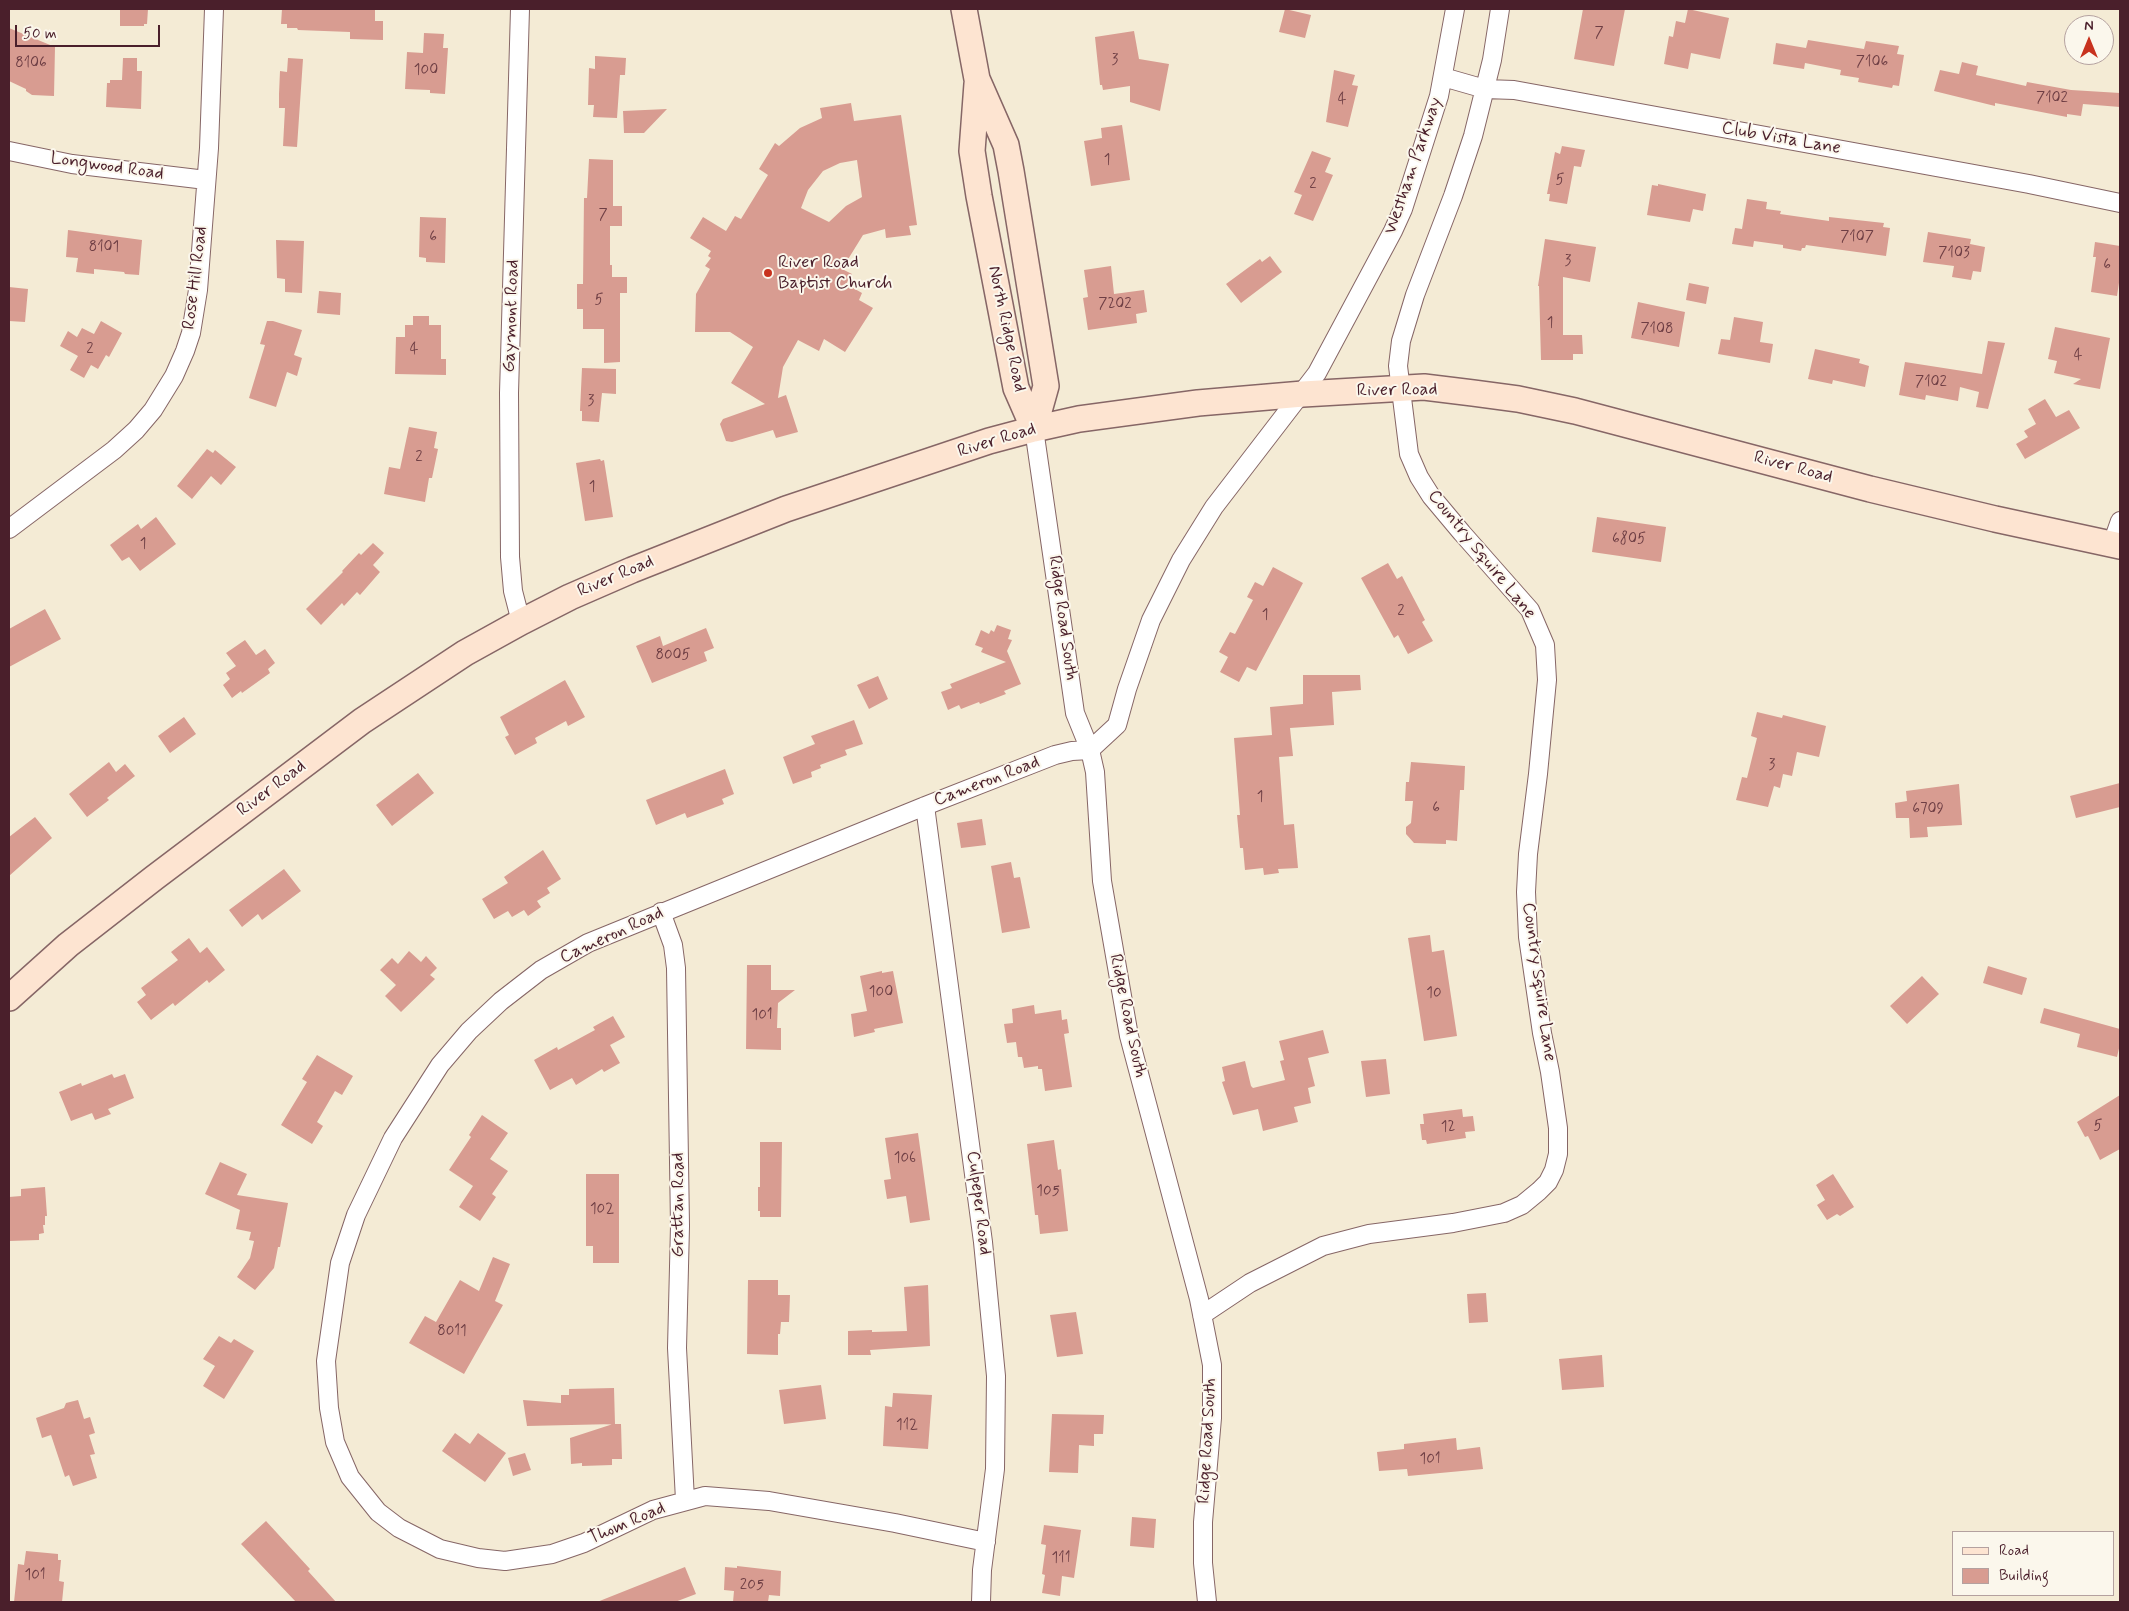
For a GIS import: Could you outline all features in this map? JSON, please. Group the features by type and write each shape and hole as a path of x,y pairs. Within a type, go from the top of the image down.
{"main road":[{"name":"North Ridge Road","path":"964,9 977,79 1006,145 1046,386 1034,429"},
{"name":"North Ridge Road","path":"977,79 972,151 979,196 1016,388 1034,429"},
{"name":"River Road","path":"9,998 68,945 362,721 465,653 521,622 588,589 738,527 989,442 1079,419 1150,408 1303,394 1424,387 1518,399 1575,411 1870,489 1995,519 2116,545"}],"street":[{"name":"Rose Hill Road","path":"9,529 114,450 136,430 153,410 174,376 191,333 198,290 206,180 214,9"},
{"name":"Gaymont Road","path":"520,9 509,393 510,557 513,591 521,622"},
{"name":"Westham Parkway","path":"1090,750 1117,725 1127,689 1151,620 1181,560 1214,507 1303,394 1317,373 1350,314 1399,216 1433,118 1443,77 1455,9"},
{"path":"1399,389 1398,366 1401,341 1415,295 1453,196 1473,136 1485,89 1500,9"},
{"name":"Club Vista Lane","path":"1443,77 1485,89 1514,90 2030,184 2120,203"},
{"name":"Longwood Road","path":"9,151 72,164 206,180"},
{"name":"Country Squire Lane","path":"1202,1315 1250,1283 1323,1246 1369,1234 1453,1224 1491,1216 1522,1204 1548,1182 1554,1170 1558,1154 1558,1128 1528,937 1526,892 1528,854 1547,680 1545,645 1530,610 1431,496 1418,476 1409,454 1399,389"},
{"name":"Ridge Road South","path":"1034,429 1075,713 1090,750 1097,792 1097,825 1102,881 1129,1036 1202,1315 1212,1365 1212,1418 1203,1522 1204,1602"},
{"path":"2116,545 2120,520"},
{"name":"Cameron Road","path":"331,1424 326,1360 340,1263 356,1216 393,1138 440,1065 469,1031 501,1001 533,976 588,943 1055,755 1072,751 1090,750"},
{"name":"Culpeper Road","path":"925,806 983,1242 996,1376 995,1469 986,1542 982,1602"},
{"name":"Grattan Road","path":"661,912 673,945 676,977 680,1226 677,1348 685,1500"},
{"name":"Thom Road","path":"331,1424 350,1477 378,1512 399,1528 440,1549 478,1558 505,1561 552,1554 584,1543 653,1510 705,1496 769,1501 895,1523 986,1542"}],"building":[{"path":"120,9 148,9 147,24 144,24 144,26 120,26"},
{"path":"282,9 375,9 375,21 383,21 383,40 350,39 350,32 287,28 287,24 281,24"},
{"path":"1285,9 1311,15 1305,38 1279,32"},
{"path":"1583,9 1625,9 1614,66 1574,59"},
{"path":"1688,9 1729,18 1720,59 1691,53 1688,69 1664,64 1669,36 1673,37 1676,21 1685,23"},
{"path":"9,28 55,47 54,96 32,95 26,89 9,81"},
{"path":"1134,31 1139,59 1169,64 1160,111 1130,102 1130,86 1103,90 1102,85 1100,85 1095,37"},
{"path":"424,33 444,34 443,48 448,48 445,94 430,93 430,90 405,89 407,52 423,53"},
{"path":"1808,40 1864,49 1866,41 1899,46 1897,54 1904,55 1899,86 1893,85 1892,88 1858,82 1859,78 1840,75 1841,70 1805,63 1804,69 1773,64 1776,43 1806,48"},
{"path":"595,56 626,58 625,75 620,75 617,118 593,117 594,105 588,105 589,68 595,69"},
{"path":"123,58 137,58 137,71 142,71 141,109 106,107 107,83 110,83 110,80 122,80"},
{"path":"288,58 303,59 297,147 283,146 285,108 279,108 280,71 287,72"},
{"path":"1962,62 1978,66 1976,75 2026,86 2027,82 2071,90 2120,93 2120,107 2083,104 2081,116 2067,114 2067,117 1995,103 1995,106 1934,91 1940,70 1959,74"},
{"path":"1334,70 1355,75 1352,85 1358,86 1348,127 1326,122"},
{"name":"River Road Baptist Church","path":"851,103 854,121 901,115 917,225 909,226 911,235 886,238 885,229 863,235 842,269 852,274 846,284 862,293 859,300 873,308 845,352 824,339 819,351 798,340 783,367 778,398 786,395 798,432 776,438 773,430 732,442 726,441 720,424 723,419 765,404 731,383 753,347 730,332 695,332 696,294 710,269 705,266 711,258 708,256 711,251 690,238 703,217 726,231 735,216 741,219 768,175 759,169 775,143 779,146 800,128 822,118 820,108","holes":["857,160 862,197 846,206 829,222 801,208 808,190 823,171 840,163"]},
{"path":"667,109 644,133 624,133 623,111"},
{"path":"1122,125 1130,180 1091,186 1084,141 1102,138 1101,128"},
{"path":"1562,146 1585,150 1581,167 1574,166 1567,204 1549,201 1550,194 1547,194 1555,152 1560,154"},
{"path":"1312,151 1331,158 1325,172 1333,175 1313,221 1294,214 1302,195 1294,192"},
{"path":"589,159 613,160 613,206 622,206 622,226 610,226 610,265 612,265 612,277 627,277 627,293 620,293 620,362 604,363 604,329 583,329 583,309 577,309 577,284 583,284 584,198 587,198"},
{"path":"1658,184 1706,194 1703,211 1693,209 1690,222 1647,215 1652,185 1658,186"},
{"path":"1747,199 1767,202 1766,209 1781,211 1780,214 1829,221 1829,217 1884,223 1883,227 1890,228 1886,256 1806,245 1801,251 1783,248 1783,245 1754,241 1753,247 1732,244 1735,228 1742,229"},
{"path":"420,217 446,218 445,263 426,262 426,258 419,257"},
{"path":"68,230 142,240 139,275 94,269 94,274 76,272 78,258 66,257"},
{"path":"1928,232 1971,239 1970,244 1985,247 1981,272 1973,271 1971,280 1952,277 1954,266 1923,262"},
{"path":"1545,239 1596,247 1590,282 1563,277 1563,335 1582,335 1583,354 1573,354 1573,360 1541,360 1538,286"},
{"path":"276,240 304,241 302,293 285,292 285,279 277,278"},
{"path":"2095,242 2120,246 2120,276 2117,296 2091,292 2096,257 2093,257"},
{"path":"1270,256 1282,272 1241,303 1226,284 1260,259 1262,262"},
{"path":"1111,266 1114,294 1144,290 1147,312 1136,314 1137,323 1088,330 1083,298 1088,297 1084,270"},
{"path":"1689,283 1709,287 1706,304 1686,300"},
{"path":"9,287 28,289 25,322 9,321"},
{"path":"319,291 341,293 340,315 317,313"},
{"path":"1638,302 1685,312 1679,347 1631,338"},
{"path":"413,316 429,316 429,325 441,325 441,359 446,359 446,375 395,374 396,337 405,337 405,325 413,325"},
{"path":"1734,317 1763,322 1760,342 1773,344 1770,363 1718,354 1721,339 1730,340"},
{"path":"101,321 122,333 109,357 106,355 98,369 91,365 84,378 70,370 78,356 60,346 68,331 77,337 82,328 94,334"},
{"path":"267,321 302,330 294,355 302,358 297,376 287,372 276,407 249,398 265,345 260,344"},
{"path":"2055,327 2110,338 2100,389 2073,384 2081,379 2054,373 2057,361 2048,359"},
{"path":"1988,341 2005,343 1988,409 1976,407 1979,392 1960,387 1958,401 1926,395 1925,400 1899,395 1905,362 1982,374"},
{"path":"1815,349 1860,359 1859,363 1869,366 1865,387 1833,380 1832,384 1808,379"},
{"path":"582,368 616,369 616,394 602,393 599,422 582,421 582,411 580,411"},
{"path":"2045,399 2056,417 2069,410 2080,428 2025,459 2016,444 2028,437 2024,431 2036,424 2028,409"},
{"path":"409,427 437,432 434,448 438,449 432,478 429,478 425,502 384,494 389,467 400,469"},
{"path":"207,449 213,453 215,450 236,467 221,485 211,476 192,499 177,486"},
{"path":"600,459 601,461 604,460 613,517 585,521 576,463"},
{"path":"156,517 176,544 140,571 129,557 122,561 110,545 138,524 141,529"},
{"path":"1597,517 1666,527 1661,562 1592,552"},
{"path":"373,543 384,553 373,565 380,572 360,595 357,592 344,606 342,603 321,625 306,609 359,553 361,555"},
{"path":"1388,563 1397,579 1402,576 1425,620 1422,622 1433,641 1408,654 1398,635 1394,638 1361,578"},
{"path":"1273,567 1303,583 1256,671 1247,667 1239,682 1220,672 1228,657 1219,652 1230,632 1235,634 1253,600 1247,597 1255,582 1263,586"},
{"path":"45,609 61,639 9,667 9,629"},
{"path":"997,625 1011,630 1008,639 1012,640 1007,651 1021,684 1004,691 1006,694 980,704 979,702 961,709 959,705 948,710 941,692 952,688 950,684 1006,662 981,652 983,648 975,645 981,630 989,634 991,630 994,632"},
{"path":"706,628 714,648 704,652 707,661 652,683 636,646 660,636 663,646"},
{"path":"245,640 256,655 265,649 275,663 268,669 270,673 232,698 223,685 230,679 226,673 236,666 226,653"},
{"path":"1303,675 1360,675 1361,690 1332,692 1334,725 1290,728 1293,756 1279,757 1284,825 1294,824 1298,868 1278,869 1279,873 1264,875 1263,868 1245,870 1243,848 1240,848 1237,815 1240,815 1234,738 1272,735 1270,707 1303,704"},
{"path":"878,676 888,699 869,709 857,685"},
{"path":"565,680 585,717 568,726 566,721 535,738 537,743 515,755 505,737 509,735 500,717"},
{"path":"1757,712 1782,718 1783,715 1826,726 1819,757 1797,752 1792,776 1783,774 1780,788 1774,786 1768,807 1736,800 1742,777 1747,778 1757,738 1751,736"},
{"path":"184,717 196,734 170,753 158,736"},
{"path":"854,720 863,744 845,750 847,755 820,765 821,768 811,772 812,777 793,784 783,757 815,744 811,736"},
{"path":"109,762 116,772 125,764 135,776 87,817 69,794"},
{"path":"1411,762 1465,766 1464,790 1460,790 1457,841 1446,840 1446,844 1414,843 1406,834 1406,827 1411,823 1413,801 1405,801 1406,782 1409,782"},
{"path":"725,769 734,794 722,799 724,804 687,818 685,813 656,825 646,800"},
{"path":"418,773 434,793 392,826 376,805"},
{"path":"2120,783 2120,807 2076,818 2070,796"},
{"path":"1959,784 1962,825 1927,827 1928,837 1910,838 1909,818 1896,818 1895,803 1907,801 1906,791"},
{"path":"35,817 52,838 9,876 9,837"},
{"path":"982,819 986,845 961,848 957,823"},
{"path":"543,850 561,879 547,888 550,893 537,901 541,907 528,916 524,910 512,917 508,911 494,919 482,899 508,883 504,877"},
{"path":"1011,862 1014,878 1020,877 1030,928 1002,933 991,866"},
{"path":"284,869 301,891 262,920 258,914 242,927 229,910"},
{"path":"1430,935 1432,952 1444,950 1457,1036 1424,1041 1408,938"},
{"path":"189,938 200,953 207,947 225,970 209,983 207,980 175,1006 173,1003 151,1020 137,1002 146,995 141,988 178,960 171,952"},
{"path":"409,951 421,962 426,956 437,968 430,975 435,979 401,1012 385,996 396,985 380,970 392,958 398,964"},
{"path":"747,965 771,965 771,990 795,990 778,1003 777,1028 781,1028 781,1050 746,1049"},
{"path":"1988,966 2027,978 2022,995 1983,983"},
{"path":"882,971 882,973 893,971 903,1023 874,1029 875,1032 854,1037 851,1014 867,1011 860,976"},
{"path":"1922,976 1939,994 1907,1024 1890,1006"},
{"path":"1034,1005 1035,1014 1061,1010 1062,1020 1067,1019 1069,1033 1064,1034 1072,1087 1045,1091 1042,1069 1038,1069 1038,1066 1024,1068 1022,1057 1018,1057 1016,1042 1007,1043 1004,1024 1013,1023 1012,1009"},
{"path":"2044,1008 2120,1029 2120,1044 2117,1057 2077,1047 2080,1034 2040,1023"},
{"path":"613,1016 625,1037 610,1045 620,1063 604,1072 602,1069 576,1085 572,1078 550,1090 534,1060 557,1047 558,1050 595,1030 593,1027"},
{"path":"1323,1030 1329,1053 1308,1058 1315,1086 1308,1088 1311,1103 1294,1107 1298,1122 1263,1131 1258,1109 1233,1115 1222,1082 1225,1081 1222,1067 1245,1061 1253,1088 1285,1080 1280,1061 1284,1060 1279,1041"},
{"path":"317,1055 353,1076 342,1095 335,1091 317,1122 323,1126 312,1144 281,1125 307,1082 302,1079"},
{"path":"1386,1059 1390,1094 1366,1097 1361,1061"},
{"path":"112,1074 114,1078 125,1074 134,1098 108,1109 111,1114 95,1120 92,1113 71,1121 59,1092 81,1083 82,1086"},
{"path":"2120,1095 2120,1149 2100,1160 2088,1136 2085,1137 2077,1122"},
{"path":"1462,1109 1463,1117 1473,1116 1475,1131 1465,1132 1466,1138 1427,1144 1426,1140 1422,1140 1420,1124 1424,1124 1423,1114"},
{"path":"482,1115 508,1133 490,1159 508,1171 492,1194 496,1197 480,1221 459,1207 473,1186 449,1170 471,1137 469,1135"},
{"path":"918,1133 930,1220 910,1223 906,1196 887,1199 884,1180 891,1179 885,1138"},
{"path":"1054,1140 1058,1170 1061,1169 1068,1231 1040,1234 1038,1215 1035,1215 1027,1144"},
{"path":"760,1142 782,1142 781,1217 760,1217 760,1211 758,1211"},
{"path":"220,1162 247,1174 237,1195 288,1203 274,1268 255,1290 237,1277 250,1258 254,1241 249,1240 251,1232 236,1229 240,1210 205,1194"},
{"path":"586,1174 619,1174 619,1263 593,1263 593,1246 586,1246"},
{"path":"1833,1174 1854,1207 1840,1216 1837,1214 1827,1220 1817,1205 1825,1200 1816,1185"},
{"path":"45,1187 47,1216 45,1216 45,1225 43,1225 44,1233 39,1234 39,1240 9,1241 9,1197 21,1196 21,1189"},
{"path":"493,1257 510,1264 495,1301 503,1305 464,1374 409,1343 425,1316 436,1322 460,1280 479,1291"},
{"path":"748,1280 778,1280 778,1295 790,1295 789,1322 781,1322 780,1334 778,1334 778,1355 747,1354"},
{"path":"928,1285 930,1346 870,1350 871,1355 848,1355 848,1331 907,1331 904,1287"},
{"path":"1486,1293 1488,1322 1469,1323 1467,1294"},
{"path":"1076,1312 1083,1354 1057,1357 1050,1315"},
{"path":"219,1336 231,1343 234,1339 254,1351 224,1399 203,1386 215,1366 203,1359"},
{"path":"1602,1355 1604,1387 1562,1390 1559,1359"},
{"path":"821,1385 826,1419 784,1424 779,1390"},
{"path":"614,1388 615,1424 527,1426 523,1400 561,1403 561,1395 569,1395 569,1389"},
{"path":"893,1393 932,1395 928,1449 883,1446 885,1406 892,1407"},
{"path":"78,1400 84,1419 90,1417 95,1433 89,1435 95,1454 90,1455 97,1478 73,1486 69,1475 65,1477 51,1435 42,1438 36,1418 64,1408 66,1403"},
{"path":"1052,1414 1104,1415 1103,1434 1094,1434 1094,1446 1079,1445 1078,1473 1049,1472"},
{"path":"613,1424 621,1424 622,1459 612,1459 612,1465 582,1466 582,1463 571,1464 570,1438"},
{"path":"455,1433 470,1444 478,1433 506,1453 485,1482 442,1451"},
{"path":"1456,1438 1457,1450 1480,1447 1483,1469 1408,1476 1407,1469 1379,1471 1377,1452 1404,1449 1404,1444"},
{"path":"525,1453 531,1470 513,1476 508,1458"},
{"path":"1132,1517 1156,1519 1154,1548 1130,1546"},
{"path":"266,1521 310,1569 308,1571 336,1602 296,1602 241,1544"},
{"path":"1044,1525 1081,1530 1074,1578 1062,1576 1060,1596 1042,1593 1045,1575 1042,1574 1046,1545 1041,1544"},
{"path":"26,1551 58,1554 58,1560 61,1560 59,1581 64,1582 62,1602 14,1602 18,1564 24,1565"},
{"path":"737,1566 781,1571 780,1596 769,1595 768,1602 733,1602 734,1591 724,1590 725,1567 737,1568"},
{"path":"685,1567 696,1594 675,1602 597,1602"}],"place":[{"name":"River Road Baptist Church","path":"768,273"}]}
